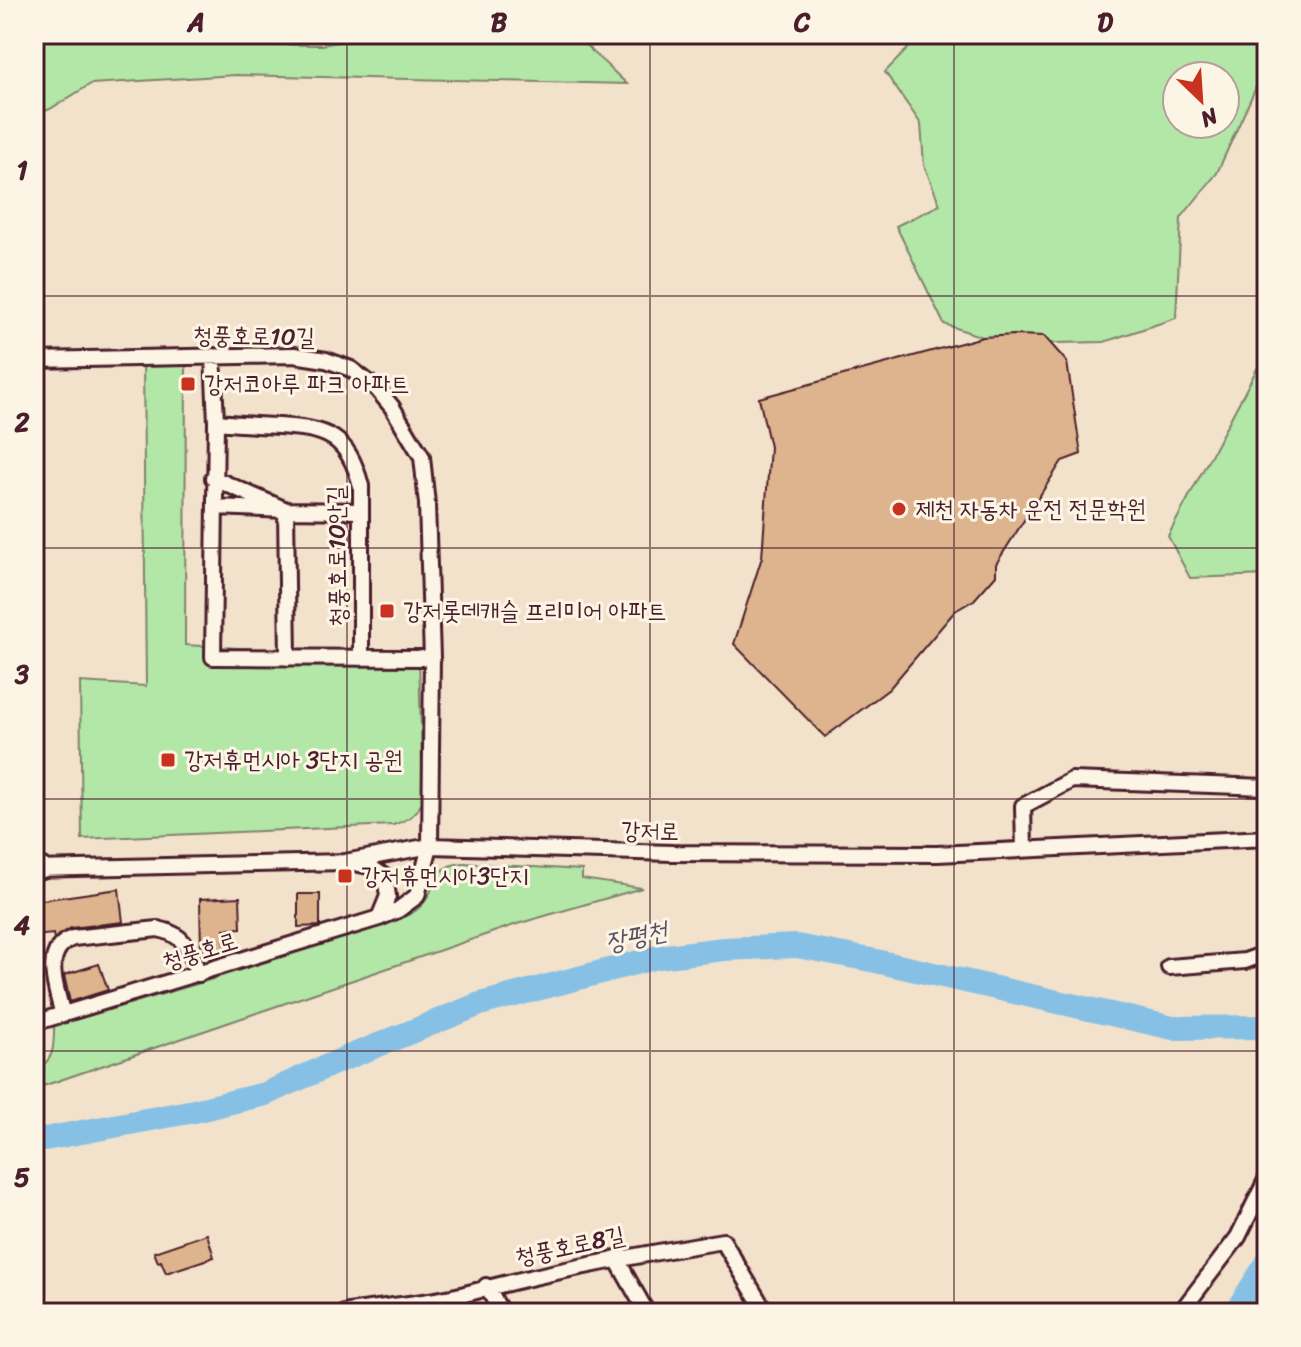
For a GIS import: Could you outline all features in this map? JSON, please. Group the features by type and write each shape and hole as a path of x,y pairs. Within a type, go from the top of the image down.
{"street":[{"name":"청풍호로10길","path":"34,360 294,355 326,360 351,369 377,389 392,407 422,457 427,504 432,658 430,846"},
{"name":"청풍호로10안길","path":"213,356 216,422 213,657 432,658"},
{"name":"청풍호로10안길","path":"216,422 312,428 328,434 348,452 356,466 361,486 361,658"},
{"path":"213,478 286,510 361,511"},
{"name":"청풍호로10안길","path":"215,507 286,510 288,658"},
{"path":"1024,849 1023,806 1072,780 1267,787"},
{"name":"강저로","path":"36,868 345,862 430,846 703,854 937,854 1267,838"},
{"name":"청풍호로","path":"34,1023 379,918 410,904 417,896 430,846"},
{"path":"345,862 369,866 385,877 388,896 379,918"},
{"path":"63,1015 54,978 54,955 61,944 73,938 158,929 169,931 181,937 186,944 199,974"},
{"path":"1169,967 1245,961 1267,953"},
{"path":"1180,1313 1238,1237 1267,1178"},
{"name":"청풍호로8길","path":"344,1313 463,1294 486,1286 616,1258 723,1241 766,1313"},
{"path":"616,1258 647,1313"},
{"path":"486,1286 502,1313"}],"green space":[{"path":"34,34 231,34 232,44 322,45 380,34 574,34 627,84 236,75 91,84 34,115"},
{"path":"922,34 1267,34 1267,63 1241,120 1241,60 1161,60 1161,140 1232,140 1217,173 1181,218 1176,318 1104,342 1003,344 944,324 896,226 940,205 924,165 921,124 885,72"},
{"path":"1267,350 1267,575 1190,578 1168,536"},
{"path":"186,356 185,645 419,658 423,800 415,813 403,821 393,825 82,839 80,682 146,686 143,358"},
{"path":"463,863 582,870 582,879 642,888 517,924 34,1089 34,1069 50,1058 54,1026 200,983 408,915 426,900 443,870"}],"building":[{"name":"제천 자동차 운전 전문학원","path":"1044,336 1067,362 1081,454 1062,461 996,564 996,575 974,600 955,611 889,689 825,737 734,644 762,557 770,447 759,398 983,337"},
{"path":"119,889 123,922 71,928 54,939 53,934 34,936 34,901"},
{"path":"298,894 320,894 320,926 298,927"},
{"path":"240,897 241,928 224,929 225,954 209,959 201,948 200,899"},
{"path":"99,964 108,990 70,1002 64,975"},
{"path":"207,1234 214,1257 166,1273 154,1252"}],"waterway":[{"name":"장평천","path":"34,1141 194,1111 265,1094 480,1004 658,957 724,949 797,946 1173,1028 1267,1027"},
{"path":"1235,1313 1267,1263"}],"place":[{"name":"강저코아루 파크 아파트","path":"188,384"},
{"name":"제천 자동차 운전 전문학원","path":"899,509"},
{"name":"강저롯데캐슬 프리미어 아파트","path":"387,611"},
{"name":"강저휴먼시아 3단지 공원","path":"168,760"},
{"name":"강저휴먼시아3단지","path":"345,876"}]}
